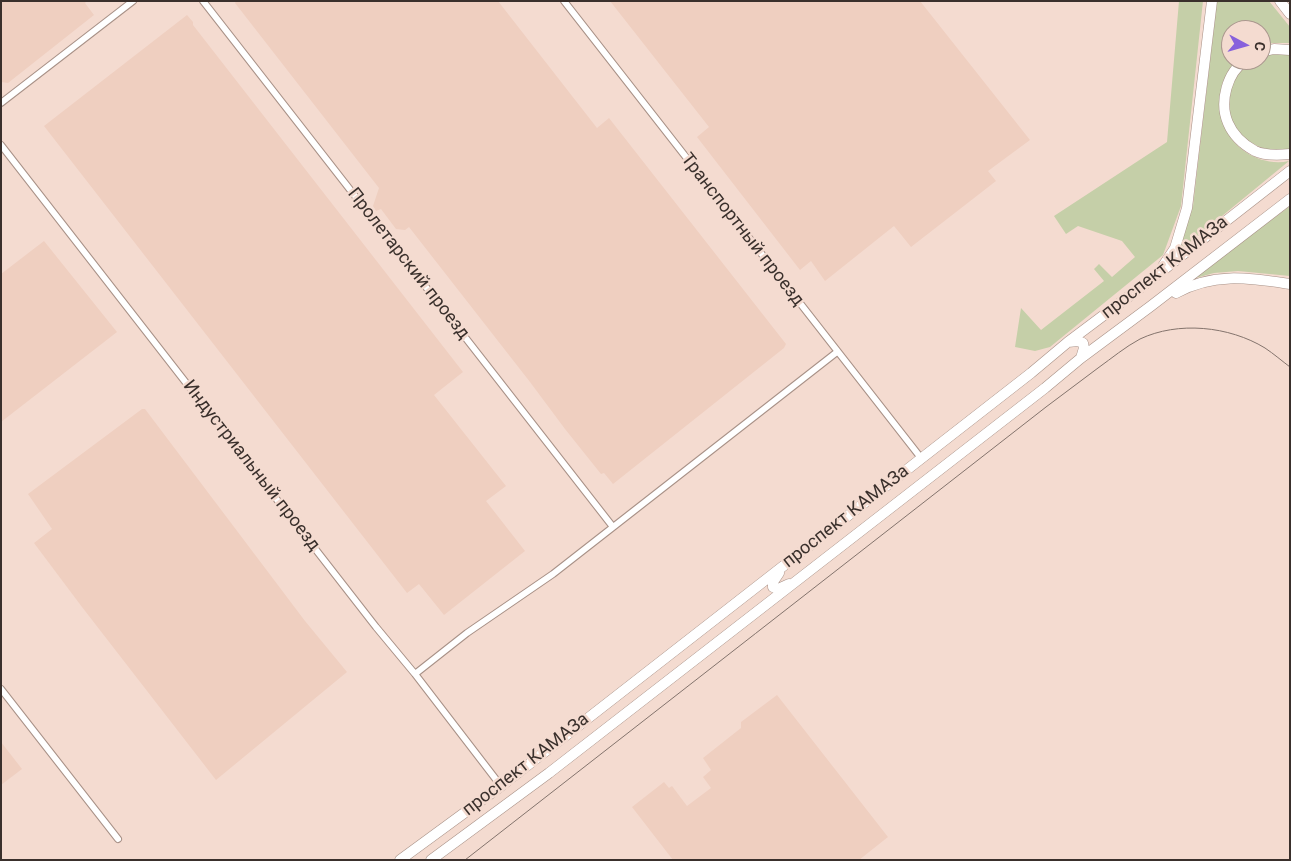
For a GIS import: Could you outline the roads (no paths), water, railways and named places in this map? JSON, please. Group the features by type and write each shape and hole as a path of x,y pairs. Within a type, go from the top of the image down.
{"main road":[{"path":"1144,285 1164,265 1175,248 1187,208 1212,1"},
{"path":"1280,1 1290,14"},
{"path":"1271,50 1290,50"},
{"path":"1236,70 1228,82 1224,103 1228,123 1238,140 1256,152 1276,156 1290,154"},
{"name":"проспект КАМАЗа","path":"404,858 500,786 1290,171"},
{"name":"проспект КАМАЗа","path":"431,860 548,773 1045,388 1081,358 1290,199"},
{"path":"1151,306 1184,288 1214,279 1251,278 1290,284"},
{"path":"1068,342 1078,341 1083,343 1084,348 1081,358"},
{"path":"786,564 773,582 774,587 778,588 796,581"}],"street":[{"path":"1,104 133,1"},
{"name":"Пролетарский проезд","path":"203,1 613,527"},
{"name":"Транспортный проезд","path":"564,1 921,458"},
{"name":"Индустриальный проезд","path":"1,145 376,627 416,674 500,786"},
{"path":"416,674 467,633 553,574 837,352"},
{"path":"1,689 118,839"}],"tram line":[{"path":"465,860 1046,407 1134,342 1155,333 1187,328 1203,328 1236,335 1251,341 1265,348 1290,367"}]}
